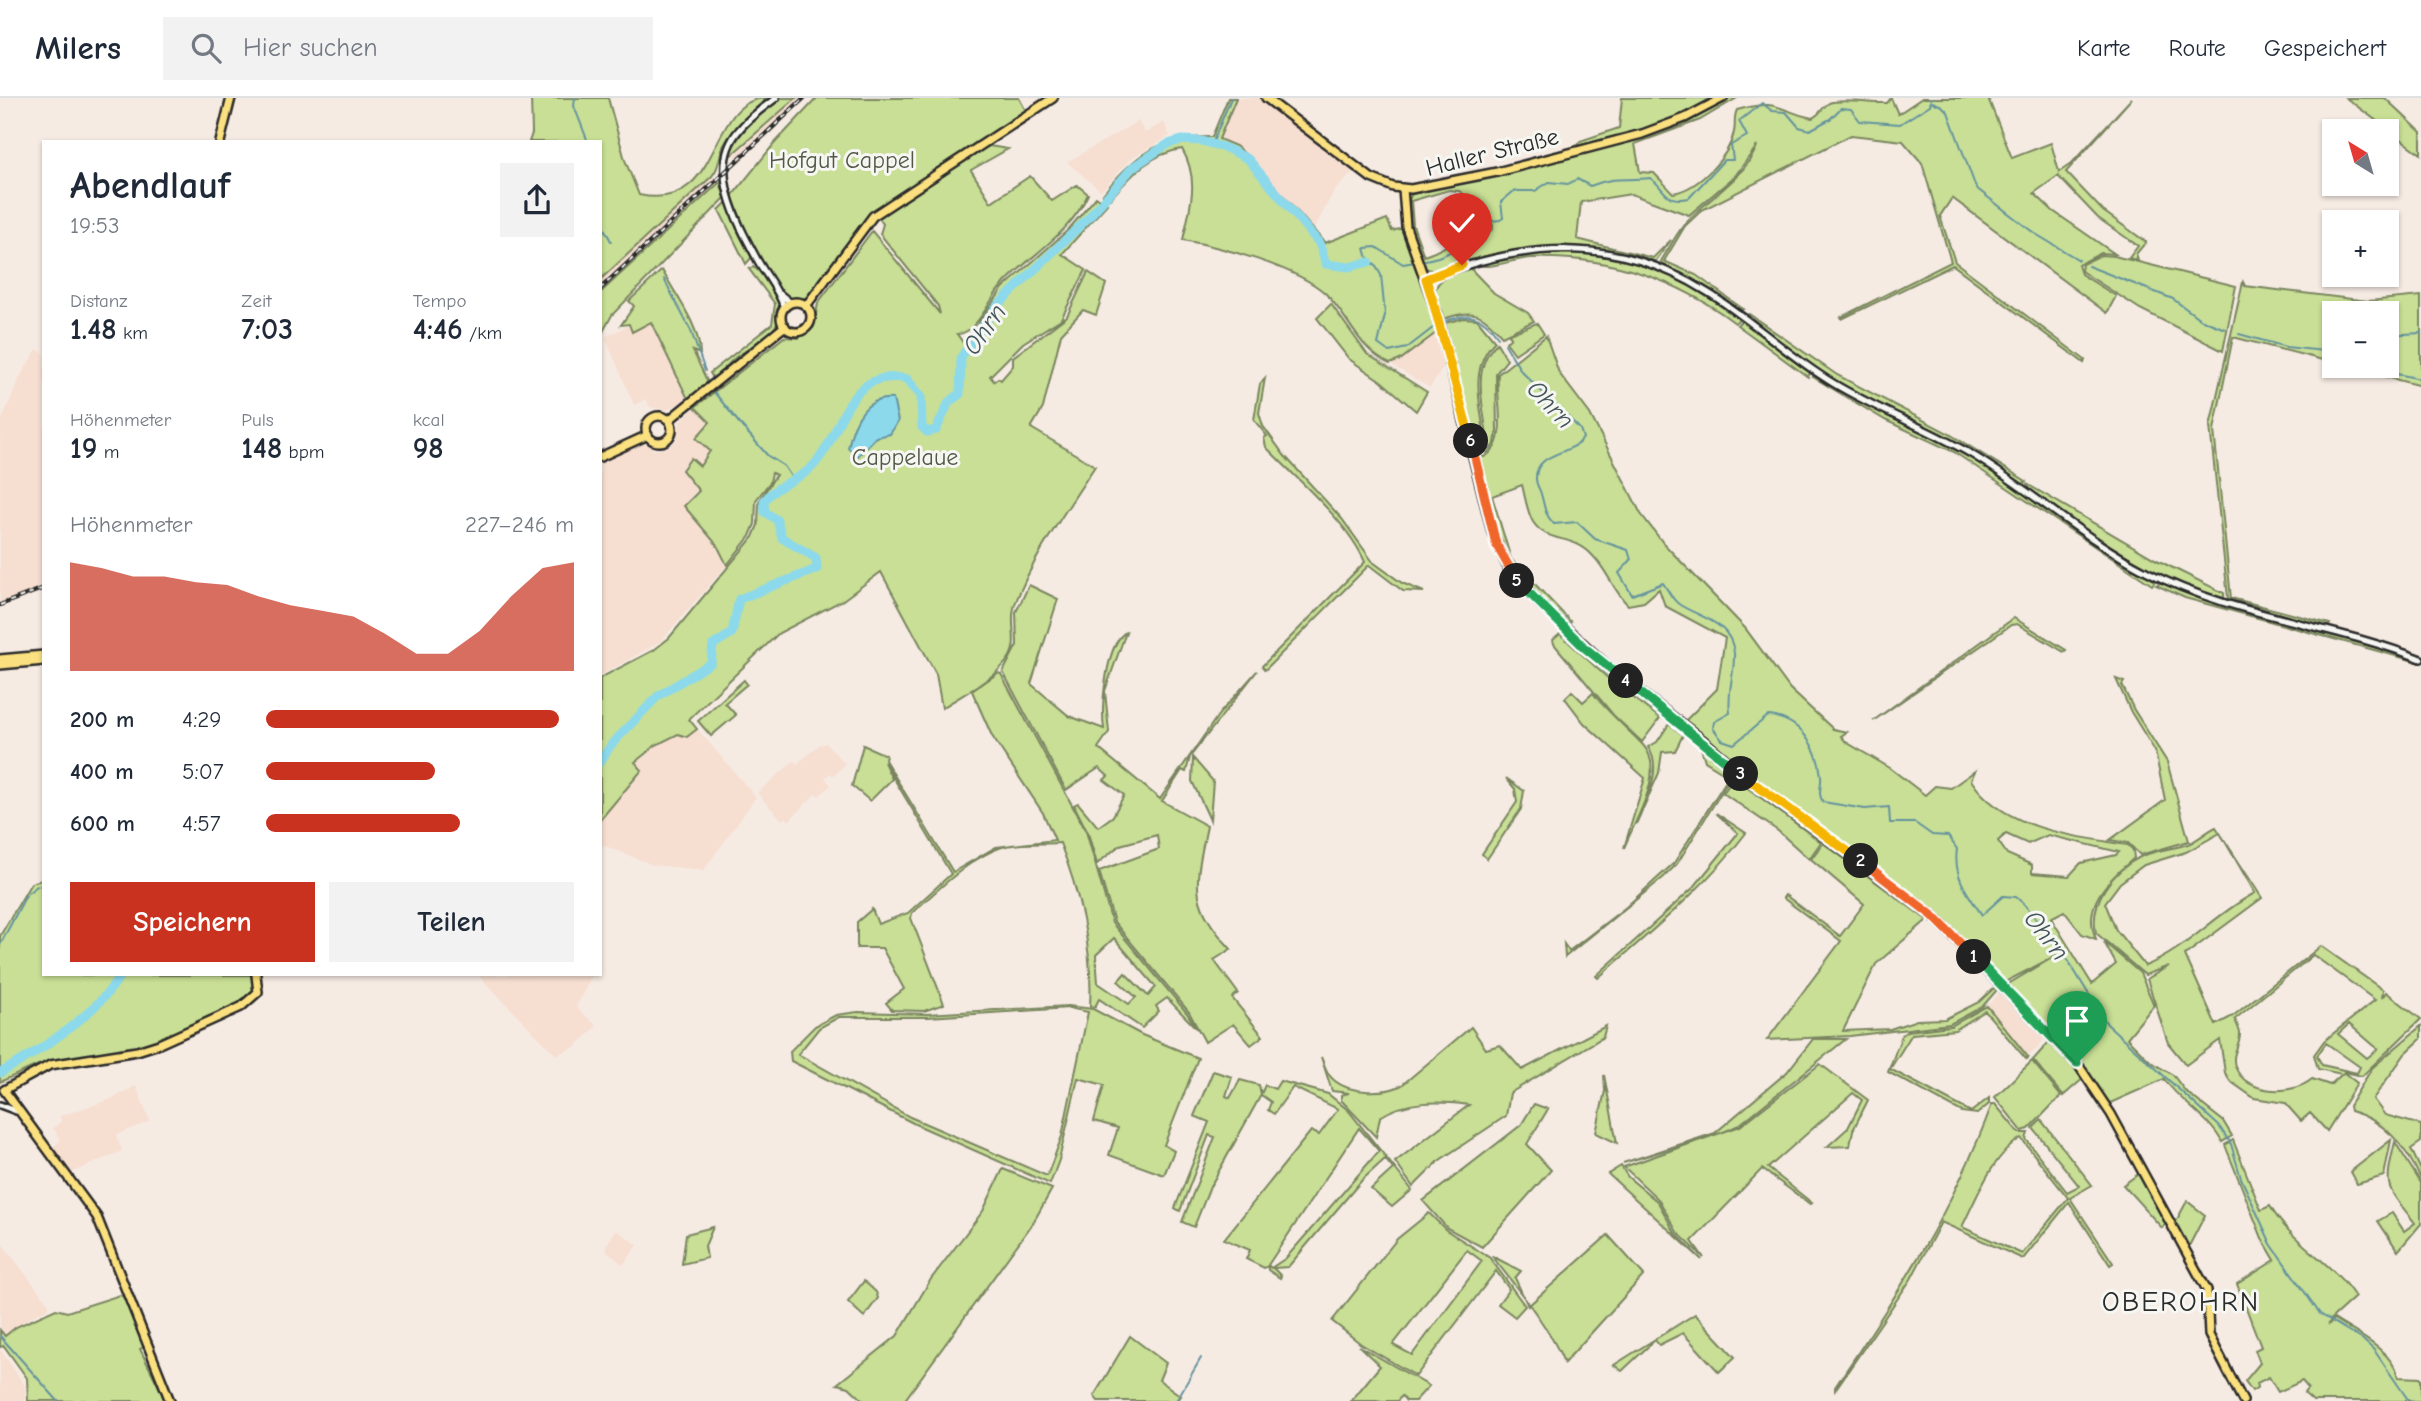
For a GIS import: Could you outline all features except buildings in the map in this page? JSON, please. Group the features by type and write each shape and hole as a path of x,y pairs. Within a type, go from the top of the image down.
{"main road":[{"path":"220,140 231,98"},
{"path":"806,306 873,216 1053,98"},
{"name":"Haller Straße","path":"1266,98 1371,178 1404,189 1429,188 1629,138 1685,118 1723,98"},
{"path":"1404,189 1406,227 1442,328 1492,532 1502,557 1518,583 1613,671 1704,741 1765,793 1933,916 2083,1071 2111,1114 2161,1211 2207,1290 2209,1335 2243,1401"},
{"path":"791,303 806,306 810,319 806,327 798,331 785,326 781,318 784,309 791,303"},
{"path":"669,420 785,326"},
{"path":"662,416 669,420 672,428 666,439 656,441 648,435 647,424 651,418 662,416"},
{"path":"602,456 648,435"},
{"path":"0,659 41,653"},
{"path":"0,665 42,661"},
{"path":"30,662 42,667"},
{"path":"170,1401 97,1217 2,1092 50,1065 136,1051 159,1044 241,1007 256,996 259,988 256,976"}],"street":[{"path":"776,98 737,131 726,152 724,176 739,221 758,261 780,294 791,303"},
{"path":"1426,279 1497,254 1550,248 1604,252 1656,267 1707,292 1833,383 1978,458 2104,546 2151,574 2215,600 2421,659"},
{"path":"780,294 784,309"},
{"path":"0,1105 12,1107 20,1113"}],"shaded area":[{"path":"796,98 807,98 741,161 735,155"},
{"path":"1236,98 1260,98 1269,103 1356,170 1334,191 1314,229 1302,220 1252,160 1219,139"},
{"path":"1138,121 1145,133 1164,122 1170,136 1133,157 1101,191 1067,162"},
{"path":"712,176 720,182 602,291 602,278"},
{"path":"651,321 688,399 667,410 650,407 646,399 634,405 605,337 631,324"},
{"path":"1440,330 1448,360 1430,388 1390,364 1400,360"},
{"path":"37,349 42,352 42,592 0,607 0,424 20,377"},
{"path":"695,407 710,422 710,451 700,467 700,491 684,506 717,545 727,565 660,642 602,675 602,461 644,443 651,445 653,450 669,447 677,440 680,422"},
{"path":"697,729 756,797 704,870 653,865 602,845 602,818 642,770 635,762 656,745 678,734 687,737"},
{"path":"826,743 845,764 833,776 830,773 825,778 831,785 819,796 816,793 789,821 785,817 782,820 757,793 794,761 797,764 819,745"},
{"path":"479,976 592,976 576,1007 597,1026 575,1047 556,1055"},
{"path":"2003,989 2048,1036 2028,1057 1987,1006"},
{"path":"136,1086 150,1121 116,1135 122,1151 71,1173 52,1148 61,1140 53,1128 61,1122 60,1116 109,1100"},
{"path":"616,1230 638,1245 623,1265 607,1251 606,1245"},
{"path":"0,1241 49,1304 49,1308 5,1336 0,1330"},
{"path":"0,1349 25,1386 25,1401 0,1401"}],"green space":[{"path":"531,98 608,98 625,160 639,195 666,196 686,187 701,172 733,116 747,103 767,98 728,138 712,176 602,278 602,140 530,140 532,133"},
{"path":"781,98 796,98 729,157 744,131"},
{"name":"Hofgut Cappel","path":"817,98 1019,98 1026,111 873,213 858,229 810,297 793,300 783,293 765,269 732,196 774,144"},
{"path":"1228,98 1236,98 1219,139 1236,146 1252,160 1325,243 1387,219 1392,231 1403,228 1440,330 1400,360 1390,364 1370,350 1333,302 1312,284 1257,259 1183,240 1191,205 1192,183 1191,172 1182,149 1150,161 1133,174 1110,199 1103,194 1126,168 1150,150 1178,140 1212,137"},
{"path":"1622,98 1716,98 1654,127 1575,148 1580,141 1619,128"},
{"path":"1727,98 1737,98 1700,120 1635,144 1640,172 1654,173 1673,193 1702,179 1711,170 1731,142 1737,110 1751,107 1777,106 1812,118 1829,103 1834,102 1887,103 1891,98 1898,114 1922,98 1988,98 2012,158 2051,143 2059,172 2071,164 2132,98 2066,172 2103,211 2146,242 2136,254 2138,261 2129,258 2138,246 2098,218 2058,176 2034,193 2053,211 2115,254 2101,253 2078,265 2081,274 2116,296 2107,313 1952,198 1940,216 1955,262 2085,360 2084,363 1953,265 1842,319 1841,317 1951,262 1922,163 1903,141 1851,135 1702,210 1685,226 1664,261 1696,275 1743,309 1738,311 1707,289 1663,266 1661,261 1685,223 1736,177 1757,146 1735,176 1689,215 1631,194 1581,202 1577,239 1653,258 1671,240 1655,262 1609,251 1550,247 1498,253 1464,262 1467,249 1493,229 1493,225 1465,248 1460,262 1433,271 1425,268 1408,221 1408,202 1412,194 1643,137 1699,114","holes":["1449,190 1459,191 1482,208 1451,243 1424,256 1413,225 1411,201"]},
{"path":"2346,98 2385,98 2421,132 2421,154 2399,138 2399,119 2374,119"},
{"name":"Cappelaue","path":"989,146 1008,149 971,170 991,202 1030,176 1052,201 1077,185 1088,194 1071,221 1011,276 976,323 964,333 957,334 964,344 1003,288 1068,230 1096,197 1107,204 1062,254 1086,270 1061,319 1023,343 990,376 994,381 998,378 1001,380 1013,366 1013,357 1067,316 1088,272 1106,284 1096,315 1083,310 1061,334 1043,408 1031,428 1095,466 1031,568 1013,611 1014,640 1011,654 993,675 942,708 936,674 881,572 843,600 779,633 689,719 697,729 687,737 678,734 656,745 635,762 642,770 602,818 602,677 654,650 669,638 753,537 758,525 759,501 776,475 772,473 770,482 756,500 755,524 750,536 727,565 717,545 684,506 699,491 682,470 691,458 700,466 710,451 696,438 710,422 695,407 784,337 799,338 814,327 818,303 872,231 940,314 938,306 880,234 883,224 879,218"},
{"path":"720,182 725,198 612,315 602,333 602,291"},
{"path":"728,201 752,257 746,264 719,210"},
{"path":"1551,250 1615,259 1655,270 1694,287 1739,319 1735,323 1712,307 1664,282 1613,266 1560,258 1532,258 1487,266 1474,264"},
{"path":"2101,255 2236,286 2223,351 2140,309 2081,271 2082,264"},
{"path":"753,267 761,273 778,298 780,318 769,334 713,378 710,373 772,324 775,304 749,269"},
{"path":"1469,267 1494,293 1528,313 1534,321 1502,336 1488,321 1476,314 1443,319 1435,299 1437,285 1449,275"},
{"path":"662,270 696,332 700,354 693,351 708,383 688,399 651,322 632,332 629,324 621,325 634,306 629,301"},
{"path":"2243,282 2245,286 2368,301 2322,301 2322,360 2233,337 2214,430 2231,598 2330,624 2327,628 2228,598 2210,426"},
{"path":"2421,296 2421,386 2390,378 2399,378 2399,301 2368,301"},
{"path":"1331,304 1367,354 1427,392 1416,411 1381,381 1349,359 1317,318"},
{"path":"1749,314 1837,375 1948,433 2026,481 2022,485 1944,436 1834,381 1745,315"},
{"path":"1464,318 1477,319 1495,341 1481,363 1479,375 1485,448 1479,451 1475,449 1444,328 1445,323"},
{"path":"1742,320 1811,371 1808,377 1737,325"},
{"path":"1537,323 1544,334 1515,354 1506,342 1511,338 1509,334"},
{"path":"1546,336 1559,373 1590,414 1641,514 1664,544 1745,628 1790,689 1833,729 1847,732 1841,736 1846,742 1890,768 1925,795 1935,786 1951,788 1975,771 1971,780 1985,797 2021,820 2063,834 2128,845 2133,850 2134,858 2107,884 2095,903 2092,926 2096,939 2082,934 2064,911 2051,918 2092,984 2116,964 2104,942 2140,973 2154,1005 2127,1038 2151,1062 2173,1075 2185,1091 2223,1121 2232,1136 2222,1142 2164,1079 2108,1104 2085,1069 2008,989 2010,983 2057,955 2007,981 2002,981 1915,898 1766,791 1684,722 1717,689 1725,638 1665,606 1659,589 1644,602 1628,605 1598,562 1585,549 1539,529 1529,514 1522,485 1492,496 1511,559 1571,622 1566,626 1510,568 1495,531 1477,455 1484,457 1492,450 1500,431 1498,374","holes":["2006,834 2028,844 2048,835 2119,852 2081,863 2069,876 2032,873 2032,865 2007,854 1998,841"]},
{"path":"1497,343 1507,360 1496,373 1497,432 1495,443 1488,452 1481,453 1488,446 1481,378 1488,353"},
{"path":"1816,375 1977,461 2155,581 2152,585 1954,452 1885,420 1813,377"},
{"path":"1265,378 1259,413 1263,426 1284,455 1342,519 1373,562 1402,583 1424,592 1403,591 1369,565 1265,670 1262,666 1365,562 1334,516 1266,447 1264,438 1267,436 1254,420 1260,384"},
{"path":"2027,484 2155,559 2224,593 2224,597 2221,599 2194,590 2144,566 2028,490"},
{"path":"2162,582 2226,605 2410,657 2421,663 2185,598 2156,585"},
{"path":"1029,585 1058,599 1031,684 1069,716 1104,729 1104,691 1109,661 1119,638 1126,632 1105,691 1109,732 1098,748 1160,799 1219,714 1257,671 1190,757 1186,772 1182,770 1162,801 1207,826 1198,892 1207,918 1231,949 1214,960 1238,993 1232,998 1263,1036 1251,1045 1233,1024 1205,1042 1189,1012 1114,922 1099,871 1159,849 1157,835 1120,845 1097,864 1088,833 1074,805 1078,803 1098,827 1113,816 1124,795 1104,780 1108,776 1099,768 1066,790 1003,672 1017,645 1016,612"},
{"path":"2014,618 2066,650 2064,652 2017,624 2011,625 1873,721"},
{"path":"1563,633 1682,726 1734,772 1612,679"},
{"path":"1560,634 1612,682 1660,718 1642,742 1614,716 1554,644 1553,640"},
{"path":"998,673 1001,674 1086,831 1112,923 1187,1013 1197,1029 1167,998 1156,1006 1159,1011 1142,1028 1099,999 1095,1007 1090,1006 1084,923 1074,882 1060,843 1020,844 1055,840 1043,813 992,736 972,691","holes":["1114,938 1156,987 1148,996 1125,973 1118,981 1136,997 1129,1004 1098,983 1096,955"]},
{"path":"2116,679 2124,682 2122,685 2134,710 2167,762 2189,841 2140,855 2128,843 2110,840 2165,800 2155,751 2131,712"},
{"path":"744,680 747,684 725,703 736,715 711,736 698,721"},
{"path":"1572,691 1583,702 1593,693 1643,745 1650,756 1652,768 1647,796 1624,848 1645,778 1584,723 1565,698"},
{"path":"1669,724 1683,735 1675,751 1662,752 1659,773 1636,824 1654,775 1648,747 1657,742"},
{"path":"863,745 886,755 885,760 953,872 996,847 1010,845 971,863 912,913 911,918 944,1004 924,1011 892,1010 886,1003 904,989 882,948 857,948 857,922 872,909 878,924 908,913 951,874 884,762 892,779 870,801 852,786"},
{"path":"1701,748 1732,775 1677,864 1664,877 1565,957 1564,944 1569,951 1626,907 1674,863 1729,776 1705,761"},
{"path":"1193,758 1213,781 1210,820 1192,781"},
{"path":"1506,778 1524,791 1521,809 1487,859 1482,854 1517,802 1515,789"},
{"path":"1734,778 1821,842 1809,859 1778,831 1723,793"},
{"path":"1716,813 1746,833 1694,891 1598,978 1596,976 1694,887 1738,833"},
{"path":"2216,827 2220,833 2186,852 2144,865 2120,883 2105,903 2116,930 2145,966 2174,951 2255,893 2221,835 2262,898 2185,955 2216,1025 2233,1016 2321,946 2383,990 2382,998 2386,992 2421,1019 2362,1076 2343,1072 2357,1083 2327,1131 2310,1113 2301,1121 2285,1103 2254,1098 2230,1081 2225,1073 2220,1040 2186,1065 2168,1043 2147,979 2169,966 2145,975 2096,933 2099,899 2120,870 2140,857 2188,844","holes":["2313,955 2375,1000 2324,1041 2314,1055 2318,1069 2342,1074 2330,1085 2312,1079 2293,1088 2270,1090 2248,1083 2240,1076 2234,1062 2240,1034 2235,1019","2349,1024 2378,1049 2367,1058 2338,1034","2326,1043 2360,1067 2357,1073 2322,1065 2317,1056"]},
{"path":"1823,843 1927,920 1876,964 1843,1031 1890,1029 1917,1020 1945,1019 1979,1002 1995,987 1996,991 1982,1007 1950,1024 1850,1036 1767,1040 1841,941 1783,898 1785,895 1840,936 1864,904 1811,859"},
{"path":"42,880 42,976 256,976 255,996 159,1044 38,1065 0,1082 0,936 31,883"},
{"path":"1068,1006 1093,1009 1142,1035 1198,1058 1164,1145 1174,1151 1164,1175 1109,1155 1118,1128 1094,1121 1104,1085 1078,1078 1059,1160 1050,1184 915,1124 791,1061 790,1051 815,1026 836,1015 858,1012 926,1014","holes":["1069,1008 1088,1012 1062,1136 1047,1176 910,1117 798,1054 819,1028 839,1017 928,1017"]},
{"path":"1987,1006 2028,1057 2026,1059 1985,1011 1955,1030 1912,1034 1890,1069 1971,1112 1989,1098 1989,1104 1977,1114 1962,1112 1888,1072 1902,1035 1907,1031 1951,1026"},
{"path":"1606,1026 1603,1037 1510,1093 1506,1116 1440,1160 1413,1187 1395,1162 1469,1105 1434,1103 1401,1107 1380,1117 1376,1137 1341,1100 1341,1095 1349,1093 1332,1091 1321,1057 1335,1081 1350,1088 1378,1091 1402,1085 1471,1027 1486,1049 1500,1045 1522,1070"},
{"path":"2421,1026 2421,1039 2405,1054 2373,1099 2385,1115 2421,1125 2421,1142 2411,1149 2421,1170 2421,1179 2409,1156 2393,1136 2374,1121 2350,1111 2349,1106 2372,1068"},
{"path":"1813,1039 1846,1039 1739,1125 1722,1133 1623,1163 1715,1133 1787,1072"},
{"path":"2053,1041 2085,1077 2063,1096 2033,1060"},
{"path":"2032,1061 2061,1096 2029,1129 2022,1131 1995,1097"},
{"path":"1820,1064 1868,1100 1853,1130 1850,1146 1827,1147 1848,1128 1862,1100 1853,1093 1768,1168 1812,1203 1762,1169 1692,1241 1704,1258 1677,1232 1659,1200 1624,1167 1740,1126"},
{"path":"1213,1071 1232,1077 1226,1096 1230,1098 1240,1080 1259,1085 1261,1094 1265,1085 1275,1089 1280,1081 1328,1094 1348,1110 1412,1190 1392,1207 1371,1189 1393,1169 1385,1159 1362,1180 1288,1267 1273,1268 1280,1278 1268,1270 1268,1266 1264,1268 1246,1259 1250,1250 1224,1239 1311,1131 1319,1135 1338,1109 1293,1087 1274,1114 1268,1110 1271,1102 1261,1095 1210,1187 1194,1227 1182,1222 1215,1137 1209,1135 1180,1211 1175,1208 1209,1122 1194,1116","holes":["1359,1128 1379,1151 1286,1258 1271,1268 1268,1265"]},
{"path":"1604,1075 1617,1143 1596,1133 1605,1091"},
{"path":"1534,1104 1548,1109 1527,1144 1551,1170 1482,1247 1447,1228 1423,1201 1521,1125"},
{"path":"1992,1104 1995,1104 2019,1133 2028,1133 2026,1139 2067,1192 2079,1186 2033,1128 2041,1120 2092,1185 2070,1198 2113,1263 2110,1265 2069,1202 2023,1259 1941,1222 1911,1279 1835,1390 1923,1250 1977,1143","holes":["2021,1138 2068,1198 2022,1254 1962,1227 1994,1166"]},
{"path":"2233,1140 2261,1210 2270,1206 2289,1231 2346,1284 2355,1297 2328,1325 2334,1319 2372,1343 2389,1359 2398,1377 2421,1378 2421,1401 2313,1401 2304,1393 2308,1388 2302,1381 2278,1392 2269,1377 2257,1383 2258,1387 2252,1391 2245,1381 2260,1363 2255,1350 2261,1347 2237,1284 2275,1260 2262,1238 2225,1145"},
{"path":"2391,1140 2384,1176 2357,1184 2350,1172"},
{"path":"2395,1142 2421,1183 2421,1224 2398,1251 2378,1221 2392,1213 2404,1231 2415,1223 2390,1186 2389,1169"},
{"path":"1621,1166 1628,1177 1658,1202 1675,1233 1702,1260 1608,1174"},
{"path":"1003,1169 1052,1189 1033,1223 904,1401 864,1401 849,1387 837,1384 897,1336 931,1279 983,1211"},
{"path":"2140,1173 2166,1223 2162,1228 2123,1185"},
{"path":"2187,1201 2205,1215 2188,1248 2173,1227"},
{"path":"1429,1213 1446,1230 1490,1258 1525,1306 1515,1317 1498,1304 1509,1289 1496,1271 1416,1376 1361,1344 1332,1321 1397,1239","holes":["1467,1250 1482,1261 1412,1355 1393,1345"]},
{"path":"713,1227 705,1246 707,1258 682,1264 686,1234"},
{"path":"1608,1235 1644,1275 1564,1363 1529,1305"},
{"path":"1492,1256 1521,1271 1515,1278 1524,1298"},
{"path":"864,1281 876,1292 878,1298 864,1317 848,1302"},
{"path":"120,1295 126,1298 144,1347 140,1349 166,1401 28,1401 27,1378 4,1346 0,1347 0,1330 5,1336 16,1327 56,1309 67,1312"},
{"path":"1695,1314 1735,1357 1719,1372 1683,1333 1659,1345 1655,1340 1622,1371 1614,1365"},
{"path":"1130,1336 1166,1363 1159,1380 1181,1396 1177,1401 1098,1401 1094,1396"},
{"path":"1359,1346 1429,1386 1415,1401 1406,1401 1402,1396 1397,1401 1351,1401 1380,1366"}],"water":[{"path":"893,399 898,421 890,434 876,437 858,456 848,448 857,421 874,402"}],"waterway":[{"path":"575,98 574,106 587,140"},
{"path":"1212,144 1231,98"},
{"path":"1420,261 1454,250 1476,223 1503,218 1501,202 1514,191 1535,191 1549,182 1568,184 1577,179 1590,186 1613,180 1650,178 1669,197 1689,198 1724,160 1733,160 1731,145 1747,136 1739,121 1762,103 1772,111 1786,112 1799,127 1810,130 1830,119 1841,108 1851,109 1860,121 1900,124 1930,105 1931,98"},
{"path":"1932,102 1948,112 1976,188 2034,233 2079,260"},
{"name":"Ohrn","path":"602,759 611,745 658,696 711,663 713,645 732,633 739,599 817,569 816,558 782,538 777,520 765,512 764,501 775,490 812,467 858,393 870,383 886,378 907,379 921,396 922,427 927,432 936,430 949,402 960,394 961,357 996,307 1088,218 1133,167 1168,144 1182,140 1202,141 1226,148 1248,159 1319,243 1326,264 1349,267 1369,262"},
{"path":"602,225 611,241"},
{"name":"Ohrn","path":"1415,262 1403,264 1376,247 1365,248 1369,262 1375,265 1381,275 1385,315 1378,344 1389,352 1407,348 1438,324"},
{"path":"2088,266 2173,299 2200,319 2225,329"},
{"path":"664,279 691,331 705,371"},
{"name":"Ohrn","path":"1443,322 1460,317 1474,317 1486,324 1498,337"},
{"path":"2399,334 2421,333"},
{"path":"2239,334 2286,347 2322,351"},
{"name":"Ohrn","path":"1505,344 1521,371 1580,429 1583,438 1571,448 1548,458 1537,470 1536,479 1545,510 1554,524 1577,522 1595,539 1628,550 1631,560 1619,573 1632,595 1663,583 1677,603 1714,622 1732,643 1734,653 1730,713 1714,722 1713,728 1722,740 1734,744 1768,716 1789,722 1805,736 1816,755 1823,802 1865,809 1889,807 1890,823 1915,823 1932,835 1948,836 1957,849 1957,868 1962,884 1982,915 2003,896 2016,897 2024,904 2066,957 2107,1024 2219,1126 2231,1144 2241,1178 2271,1244 2320,1314 2363,1340 2374,1350 2409,1401"},
{"path":"2399,374 2421,379"},
{"path":"714,392 740,424"},
{"path":"741,425 768,456 784,466 792,478"},
{"path":"28,893 37,886"},
{"path":"0,945 26,895"},
{"name":"Ohrn","path":"0,1073 49,1043 83,1017 111,989 119,976"},
{"path":"0,1336 58,1401"},
{"path":"1176,1401 1201,1358"},
{"path":"82,1400 87,1401"}],"railway":[{"path":"602,287 804,98"},
{"path":"0,605 42,589"}],"district":[{"name":"OBEROHRN","path":"2181,1301"}],"route":[{"path":"1462,265 1426,279 1451,361 1492,532 1502,557 1518,583 1585,648 1704,741 1765,793 1933,916 2077,1063"}]}
